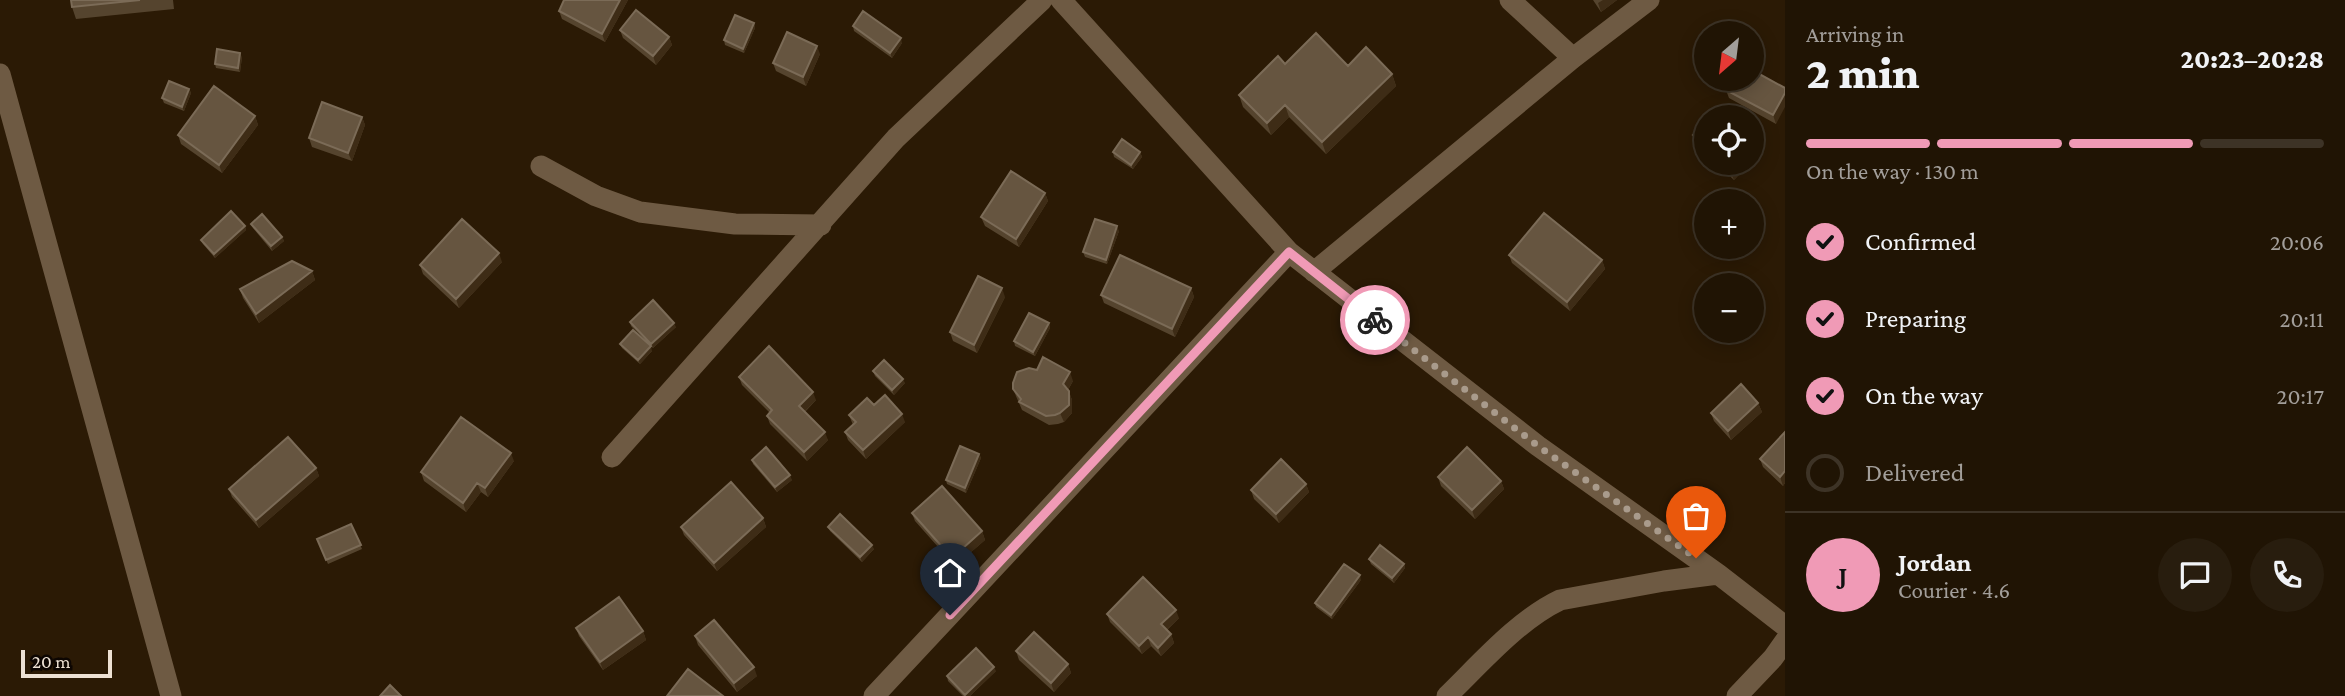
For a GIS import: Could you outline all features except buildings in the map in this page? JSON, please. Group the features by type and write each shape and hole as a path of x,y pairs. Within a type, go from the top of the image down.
{"street":[{"path":"612,457 896,138 1042,0"},
{"path":"1061,0 1289,252 1538,446 1718,574 1785,626"},
{"path":"1510,0 1573,58"},
{"path":"1314,272 1573,58 1649,0"},
{"path":"0,74 171,696"},
{"path":"541,166 596,196 640,212 735,224 821,225"},
{"path":"874,696 1289,252"},
{"path":"1447,696 1544,607 1560,600 1718,574"},
{"path":"1737,696 1773,658 1785,641"}],"way so far":[{"path":"1375,320 1538,446 1696,558"}],"route":[{"path":"950,615 1289,252 1375,320"}]}
